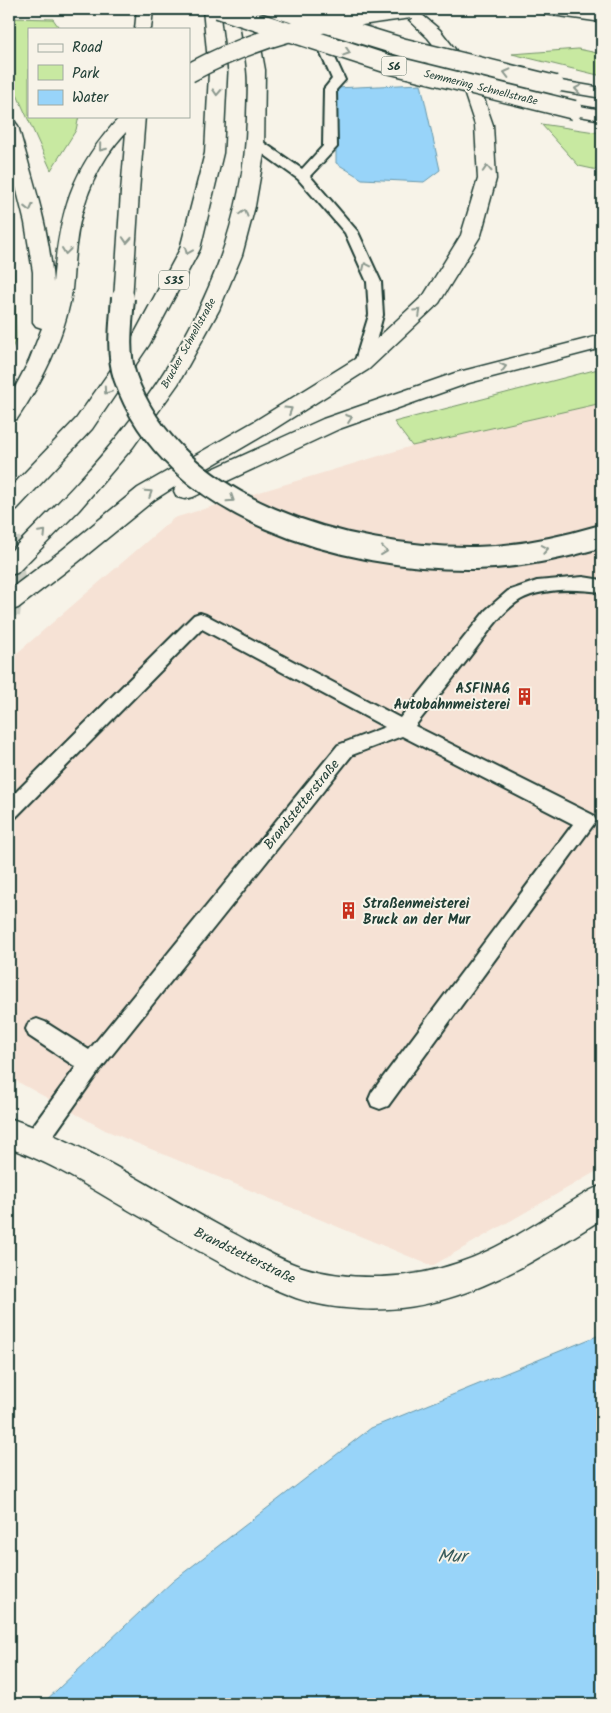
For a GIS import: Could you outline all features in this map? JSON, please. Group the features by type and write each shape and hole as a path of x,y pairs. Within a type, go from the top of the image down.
{"main road":[{"path":"143,28 145,9"},
{"name":"S35","path":"9,502 84,424 139,345 190,249 214,153 218,72 211,9"},
{"name":"Semmering Schnellstraße","path":"218,9 388,64 574,110 602,115"},
{"name":"Brucker Schnellstraße","path":"9,568 77,497 124,442 167,384 209,310 232,256 246,206 255,154 256,70 246,9"},
{"name":"Semmering Schnellstraße","path":"278,9 405,48 555,85 602,94"},
{"path":"9,602 70,556 146,494 263,426 362,364 432,299 471,235 487,179 484,125 467,76 434,34 406,9"},
{"path":"190,72 236,49 303,26 346,17 411,9"},
{"path":"546,9 602,17"},
{"path":"9,414 40,358 60,303 67,244 80,186 95,157 129,118"},
{"path":"136,118 120,340 125,376 137,408 156,436 177,459 201,480 240,504 284,525 372,550 423,556 475,558 552,548 602,536"},
{"path":"9,126 39,247 45,304 40,358"},
{"path":"70,556 175,496 331,424 462,378 602,342"},
{"name":"Brandstetterstraße","path":"22,1137 66,1157 185,1226 270,1271 302,1284 337,1292 381,1294 426,1289 477,1272 521,1249 602,1201"}],"lane":[{"path":"303,176 330,148 330,89 339,80 306,9"},
{"path":"255,143 303,176 351,232 374,282 376,315 362,364"},
{"path":"403,728 492,615 514,596 537,587 583,583 602,586"},
{"path":"9,810 200,620 403,728 586,821 380,1099"},
{"name":"Brandstetterstraße","path":"22,1137 91,1064 345,750 403,728"},
{"path":"37,1029 91,1064"}],"shaded area":[{"path":"602,403 602,1168 432,1266 105,1130 9,1077 9,660 174,518 412,446"}],"green space":[{"path":"9,18 53,19 59,28 28,28 28,118 79,118 76,130 51,170 9,77"},
{"path":"578,49 602,54 602,76 512,54"},
{"path":"541,124 602,133 602,171 579,166"},
{"path":"9,237 14,264 16,338 9,357"},
{"path":"602,368 602,403 412,446 394,422"}],"water":[{"path":"421,84 440,170 424,182 362,179 336,163 336,88"},
{"name":"Mur","path":"602,1334 602,1704 42,1704 173,1581 371,1428"}],"tunnel":[{"path":"9,538 14,578 9,615"}],"place":[{"name":"ASFINAG Autobahnmeisterei","path":"524,696"},
{"name":"Straßenmeisterei Bruck an der Mur","path":"349,911"}]}
